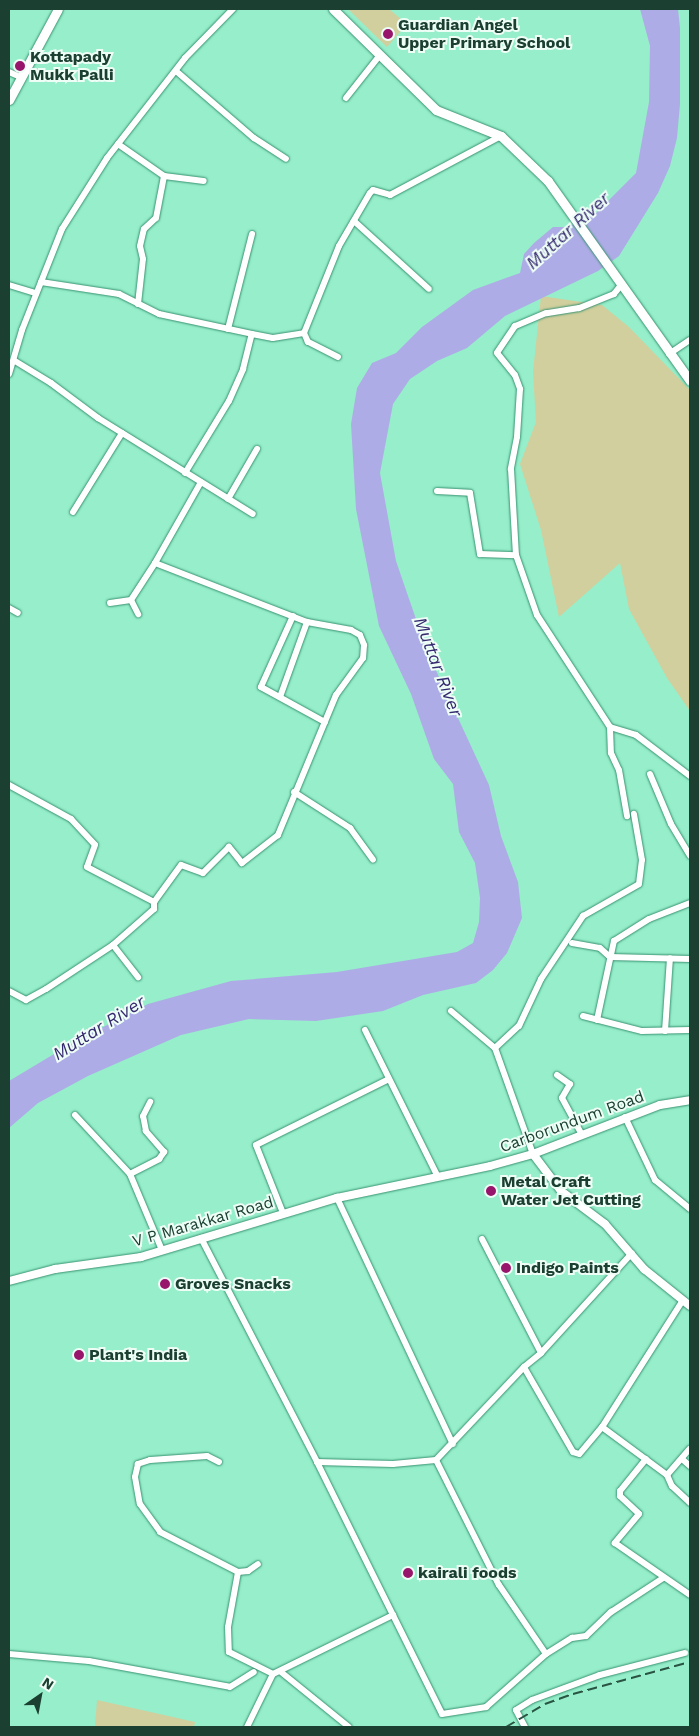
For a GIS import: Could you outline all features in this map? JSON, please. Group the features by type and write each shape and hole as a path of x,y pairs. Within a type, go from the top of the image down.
{"main road":[{"path":"9,100 58,9"},
{"path":"333,9 436,110 500,136 548,181 690,381"}],"street":[{"path":"9,374 36,293 62,229 118,144 176,71 233,9"},
{"path":"346,98 380,55"},
{"path":"176,71 254,138 286,159"},
{"path":"9,72 20,77"},
{"path":"338,357 308,342 304,333 339,246 373,190 390,195 500,136"},
{"path":"118,144 164,176 204,181"},
{"path":"138,304 143,259 140,246 144,229 156,218 164,176"},
{"path":"354,221 430,290"},
{"path":"228,329 252,234"},
{"path":"42,282 119,294 159,314 252,334 273,338 304,333"},
{"path":"495,1048 519,1026 541,979 583,916 639,884 642,860 618,770 611,753 610,727 537,615 516,555 512,469 518,437 520,389 515,375 497,353 515,326 546,313 579,308 614,294 622,284"},
{"path":"9,286 36,293"},
{"path":"185,472 229,401 243,369 252,334"},
{"path":"669,354 690,340"},
{"path":"14,361 122,433 253,514"},
{"path":"73,512 122,433"},
{"path":"228,499 257,449"},
{"path":"110,603 131,600 155,563 201,482"},
{"path":"437,491 470,493 480,554 516,555"},
{"path":"9,990 26,1000 113,945 154,909 154,902 181,865 203,873 229,847 242,863 258,852 284,825 294,792 336,695 363,658 364,645 360,635 351,630 307,622 155,563"},
{"path":"131,600 138,614"},
{"path":"9,608 18,613"},
{"path":"293,616 261,687 325,722"},
{"path":"280,697 307,622"},
{"path":"610,727 636,735 690,776"},
{"path":"650,774 671,824 690,856"},
{"path":"9,785 71,819 95,845 88,867 154,902"},
{"path":"294,792 350,828 373,860"},
{"path":"597,1020 614,941 623,933 690,902"},
{"path":"572,943 600,948 610,957 690,959"},
{"path":"113,945 138,977"},
{"path":"665,1031 670,958"},
{"path":"451,1011 495,1048 533,1154 561,1191 605,1224 644,1269 690,1306"},
{"path":"583,1016 642,1031 690,1030"},
{"path":"365,1030 437,1175"},
{"path":"557,1075 570,1084 562,1098 582,1135"},
{"path":"282,1213 256,1145 389,1078"},
{"name":"Carborundum Road","path":"375,1189 437,1175 490,1166 533,1154 625,1117 660,1105 690,1100"},
{"path":"130,1174 164,1152 146,1131 143,1116 150,1102"},
{"path":"75,1115 130,1174 162,1250"},
{"path":"625,1117 644,1162 660,1187 690,1209"},
{"name":"V P Marakkar Road","path":"9,1281 55,1269 141,1257 282,1213 375,1189"},
{"path":"337,1198 453,1444"},
{"path":"201,1238 317,1462 442,1714 486,1707 546,1654 572,1638 586,1636 611,1612 663,1578"},
{"path":"482,1239 540,1353"},
{"path":"317,1462 393,1464 436,1460 524,1367 540,1353 632,1253"},
{"path":"524,1367 574,1452 579,1454 602,1427 683,1300"},
{"path":"602,1427 667,1475 672,1486 690,1503"},
{"path":"667,1475 690,1449"},
{"path":"219,1462 207,1456 150,1460 136,1468 136,1490 144,1511 160,1532 238,1572 248,1571 258,1564"},
{"path":"646,1459 620,1491 623,1499 639,1510 638,1517 615,1543 690,1595"},
{"path":"682,1459 690,1466"},
{"path":"436,1460 499,1585 546,1654"},
{"path":"238,1572 228,1627 229,1652 273,1674 281,1672 393,1615"},
{"path":"525,1727 516,1710 532,1700 600,1675 685,1653"},
{"path":"9,1654 89,1661 230,1687 254,1672"},
{"path":"281,1672 349,1727"},
{"path":"247,1727 273,1674"}],"shaded area":[{"path":"348,9 389,9 407,24 387,47"},
{"path":"541,296 602,305 629,327 690,390 690,711 667,678 629,609 620,563 559,617 541,530 520,464 536,422 533,372"},
{"path":"97,1700 195,1722 194,1727 95,1727"}],"water":[{"name":"Muttar River","path":"640,9 678,9 680,28 680,104 677,138 670,166 658,193 619,256 598,271 505,316 467,348 437,361 410,379 393,404 380,473 396,561 427,651 489,785 501,836 518,882 522,918 507,953 493,970 476,983 423,995 383,1011 316,1021 249,1019 181,1035 88,1076 38,1103 9,1128 9,1081 74,1042 148,1004 231,981 337,972 457,952 473,943 479,922 480,898 475,863 459,832 453,784 434,759 411,694 379,626 356,509 351,424 357,388 372,363 396,353 422,327 473,290 520,273 524,254 534,243 553,227 568,227 596,213 636,173 649,102 650,46"}],"railway":[{"path":"506,1727 545,1704 573,1694 690,1662"}],"place":[{"name":"Guardian Angel Upper Primary School","path":"388,34"},
{"name":"Kottapady Mukk Palli","path":"20,66"},
{"name":"Metal Craft Water Jet Cutting","path":"491,1191"},
{"name":"Indigo Paints","path":"506,1268"},
{"name":"Groves Snacks","path":"165,1284"},
{"name":"Plant's India","path":"79,1355"},
{"name":"kairali foods","path":"408,1573"}]}
